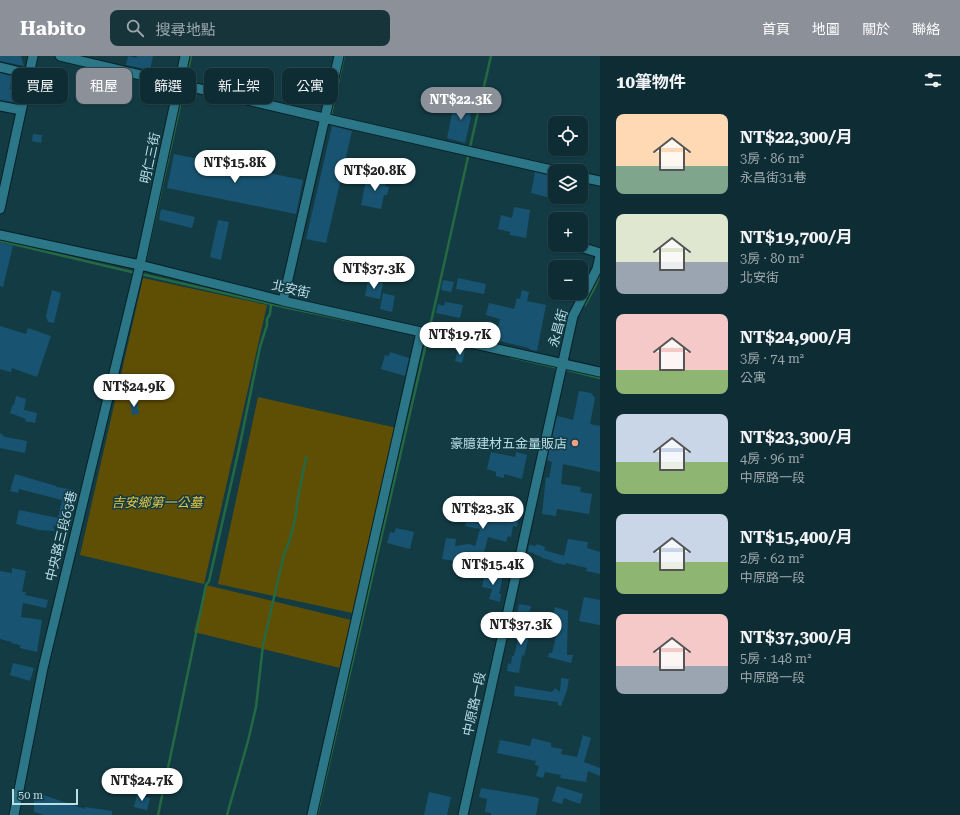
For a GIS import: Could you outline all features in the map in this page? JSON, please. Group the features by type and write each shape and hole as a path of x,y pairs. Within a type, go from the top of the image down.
{"street":[{"path":"30,68 33,56"},
{"path":"60,56 140,75"},
{"name":"明仁三街","path":"182,68 185,56"},
{"path":"283,301 339,56"},
{"path":"0,67 12,70"},
{"path":"196,88 548,169"},
{"path":"0,209 22,104"},
{"name":"明仁三街","path":"140,265 175,104"},
{"path":"0,106 21,110"},
{"path":"588,178 600,181"},
{"name":"北安街","path":"0,235 140,265 283,301 600,372"},
{"path":"588,249 600,253"},
{"name":"永昌街","path":"562,364 573,316 597,269 600,256"},
{"name":"中央路三段63巷","path":"14,815 43,668 140,265"},
{"path":"312,815 421,332"},
{"name":"中原路一段","path":"463,815 562,364"}],"green space":[{"name":"吉安鄉第一公墓","path":"143,278 267,305 204,584 80,555"},
{"path":"258,397 397,428 357,614 218,584"},
{"path":"206,585 351,620 340,668 194,632"}],"building":[{"path":"0,56 21,56 24,66 0,61"},
{"path":"128,56 136,58 137,56 153,56 150,68 140,68 126,65"},
{"path":"0,73 12,76 10,89 12,89 12,102 0,100"},
{"path":"458,98 474,102 465,143 447,138 453,109 455,109"},
{"path":"332,126 352,131 326,243 306,239"},
{"path":"33,134 42,135 41,143 32,141"},
{"path":"174,154 303,180 296,214 167,188"},
{"path":"535,172 548,175 548,197 531,193"},
{"path":"367,175 387,179 385,186 389,187 387,195 384,195 381,209 361,205"},
{"path":"514,207 530,210 526,238 510,235 510,232 498,229 501,215 512,218"},
{"path":"161,209 195,217 192,228 159,220"},
{"path":"218,220 229,222 221,260 210,257"},
{"path":"0,242 13,246 3,287 0,286"},
{"path":"458,278 486,284 484,294 456,289"},
{"path":"368,280 383,283 380,299 365,296"},
{"path":"443,280 454,282 451,292 441,290"},
{"path":"52,290 61,293 54,323 48,322 46,316"},
{"path":"522,290 529,292 527,301 546,305 537,351 495,340 500,319 486,315 489,303 514,309 517,298 520,299"},
{"path":"383,293 395,296 392,312 380,309"},
{"path":"445,302 463,305 460,318 436,313 438,304 444,306"},
{"path":"0,326 26,334 28,328 51,336 37,377 12,368 11,372 0,369"},
{"path":"458,349 465,351 462,363 455,361"},
{"path":"390,352 409,358 405,376 381,369 385,355 389,356"},
{"path":"579,391 591,393 595,398 590,424 600,426 600,472 563,464 561,484 581,487 580,492 592,494 589,514 557,509 556,516 542,514 546,477 549,478 552,462 547,460 557,416 573,420"},
{"path":"16,396 26,399 24,410 37,413 35,423 25,421 26,419 10,413"},
{"path":"137,400 139,414 132,415 130,401"},
{"path":"0,433 5,437 27,441 25,453 0,448"},
{"path":"491,452 515,457 516,452 527,455 522,479 504,474 504,478 496,476 496,472 487,469"},
{"path":"15,474 56,487 74,490 75,495 68,531 53,525 55,531 39,530 16,524 19,510 58,518 62,500 19,489 18,493 10,491"},
{"path":"473,495 521,509 517,527 513,526 511,537 508,536 506,542 488,537 480,569 462,564 461,562 442,559 446,538 456,539 455,546 469,544 475,546 480,529 465,526"},
{"path":"396,528 414,532 410,549 387,543 390,532 394,533"},
{"path":"568,539 588,542 587,548 600,552 600,574 586,571 587,568 566,563 565,565 552,562 553,561 528,552 529,545 536,546 537,544 545,547 544,550 564,556"},
{"path":"12,568 26,571 22,592 26,592 25,595 48,600 46,608 23,603 21,617 42,620 37,652 20,648 20,645 0,639 0,571 12,573"},
{"path":"485,573 503,576 499,594 501,594 500,602 489,599 492,589 482,587"},
{"path":"584,597 600,600 600,625 579,621"},
{"path":"519,604 531,606 528,616 517,613"},
{"path":"555,607 568,611 567,655 573,655 571,663 548,657 549,653 552,653 559,624 550,621"},
{"path":"523,618 533,621 524,656 522,655 519,673 507,671 508,663 511,664 512,656 514,656"},
{"path":"13,663 34,668 30,681 10,675"},
{"path":"561,678 569,679 567,690 561,706 558,705 558,702 514,696 515,686 552,692 555,688 560,692"},
{"path":"583,735 591,738 584,762 600,768 600,776 588,771 586,782 560,778 561,775 545,772 543,778 536,776 539,766 535,765 536,761 497,753 500,740 530,746 532,738 551,743 551,747 562,749 561,754 577,757"},
{"path":"557,786 583,794 580,804 564,798 562,804 552,801"},
{"path":"481,788 539,798 536,815 491,815 491,813 485,812 487,799 479,797"},
{"path":"34,792 85,809 85,807 112,811 112,815 44,815 34,812"},
{"path":"429,792 451,797 447,815 424,815"},
{"path":"137,795 150,798 147,810 134,807"}],"waterway":[{"path":"188,68 191,56"},
{"path":"331,115 344,56"},
{"path":"470,147 491,56"},
{"path":"145,262 180,104"},
{"path":"429,331 468,157"},
{"path":"0,241 136,273"},
{"path":"585,305 596,285 600,272"},
{"path":"141,274 356,322"},
{"path":"158,815 206,585 209,581 239,449 260,347 267,325 267,319 270,314 271,304"},
{"path":"317,815 428,335"},
{"path":"511,357 559,368"},
{"path":"564,369 600,378"},
{"path":"227,815 256,707 263,645 284,554 289,543 294,522 306,457"}],"place":[{"name":"豪臆建材五金量販店","path":"575,443"}]}
